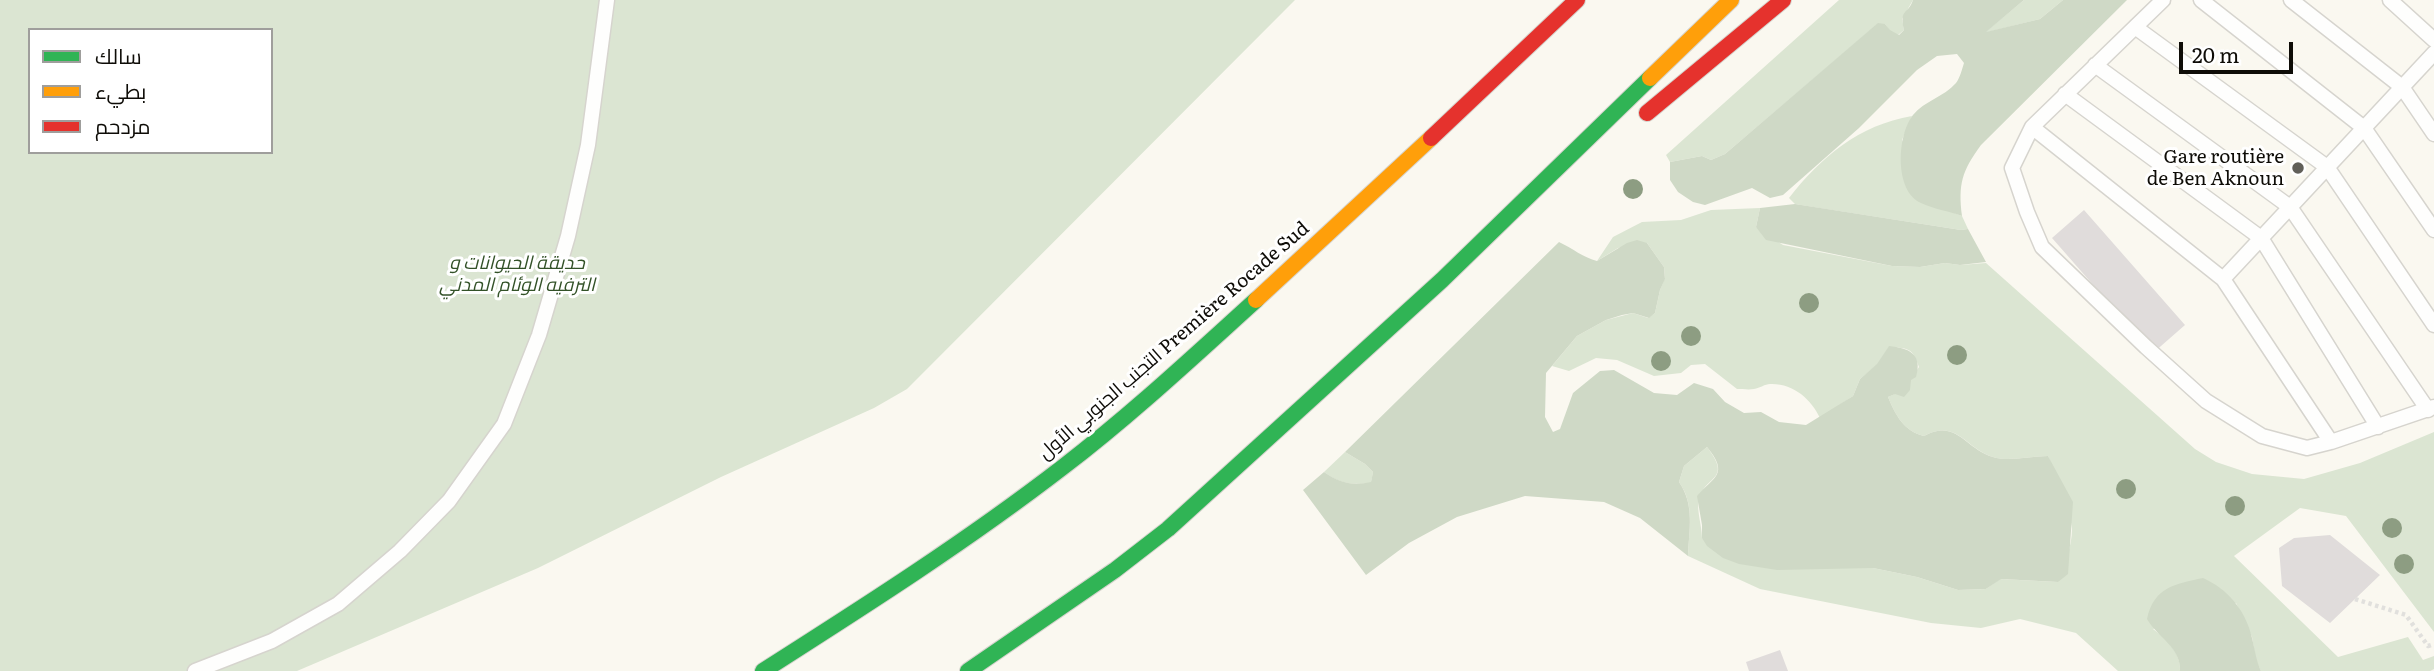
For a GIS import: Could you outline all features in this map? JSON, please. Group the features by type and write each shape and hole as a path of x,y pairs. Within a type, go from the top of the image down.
{"highway":[{"name":"التجنب الجنوبي الأول Première Rocade Sud","path":"764,671 884,594 1003,512 1068,463 1193,357 1577,0"},
{"path":"968,671 1058,611 1168,529 1307,406 1442,280 1731,0"},
{"path":"1632,125 1783,0"},
{"path":"1442,280 1590,159"}],"lane":[{"path":"195,671 272,641 338,604 400,551 449,501 504,424 539,335 568,236 588,145 607,0"},
{"path":"2095,65 2290,207 2431,409 2307,448 2262,436 2206,401 2042,247 2012,168 2032,127 2065,94 2095,65 2163,0"},
{"path":"2201,0 2364,128 2434,230"},
{"path":"2291,0 2402,87 2434,134"},
{"path":"2390,0 2434,40"},
{"path":"2135,27 2328,167 2434,326"},
{"path":"2223,279 2434,53"},
{"path":"2065,94 2261,238 2378,427"},
{"path":"2032,127 2223,279 2331,442"}],"path":[{"path":"2355,599 2406,615 2428,646 2434,644"}],"green space":[{"name":"حديقة الحيوانات و الترفيه الوئام المدني","path":"0,0 1295,0 907,389 874,408 721,477 538,568 297,671 0,671"},
{"path":"1839,0 1913,0 1902,19 1904,30 1898,35 1890,31 1885,24 1878,24 1725,154 1711,160 1702,156 1670,162 1666,155"},
{"path":"1913,0 2024,0 1986,32 2040,19 2063,0 2127,0 1981,145 1963,178 1962,216 1926,205 1912,197 1902,175 1901,162 1904,135 1913,115 1946,92 1959,79 1964,63 1957,54 1937,56 1917,70 1859,128 1783,195 1770,198 1752,188 1705,205 1693,202 1678,192 1670,180 1670,162 1702,156 1711,160 1725,154 1878,23 1885,24 1899,35 1904,30 1903,15"},
{"path":"2024,0 2063,0 2040,19 1984,33"},
{"path":"1912,116 1902,140 1942,208 1962,216 1968,229 1795,204 1789,198 1828,156 1858,135 1893,120"},
{"path":"1795,204 1968,229 1986,262 1960,265 1945,263 1920,267 1892,266 1766,240 1756,227 1760,208"},
{"path":"1760,208 1756,227 1783,245 1892,266 1986,263 2195,449 2216,462 2252,474 2304,479 2360,463 2434,432 2434,632 2346,516 2300,508 2234,556 2338,657 2408,637 2423,660 2434,656 2434,669 2261,671 2256,661 2252,637 2236,603 2153,629 2172,647 2180,664 2180,671 2118,671 2076,633 2020,619 1981,628 1931,623 1760,589 1688,556 1689,508 1679,482 1684,466 1707,447 1718,466 1715,477 1702,491 1699,499 1702,538 1814,568 1873,568 1917,577 1958,590 1986,589 2000,579 2058,582 2071,542 2069,512 2048,456 2013,459 1993,457 1953,433 1935,431 1924,436 1901,422 1888,397 1902,388 1919,367 1912,353 1905,349 1889,347 1877,365 1860,379 1853,396 1820,418 1812,405 1794,389 1770,384 1754,389 1737,389 1705,364 1691,365 1681,373 1654,376 1617,360 1596,358 1569,371 1552,366 1577,336 1606,320 1633,313 1648,318 1655,313 1665,278 1664,267 1647,243 1618,248 1597,261 1613,237 1642,222 1681,220 1711,210"},
{"path":"1637,240 1647,243 1664,267 1665,279 1655,313 1649,318 1633,313 1622,315 1606,320 1577,336 1546,373 1545,417 1553,432 1560,429 1573,393 1600,371 1614,370 1654,393 1677,395 1694,383 1713,389 1725,402 1744,413 1761,412 1779,422 1806,425 1853,396 1860,379 1877,364 1889,346 1903,348 1916,358 1916,377 1911,380 1910,390 1904,397 1895,394 1888,397 1898,416 1911,430 1924,436 1935,431 1953,433 1993,457 2013,459 2048,456 2073,502 2068,574 2058,582 2001,579 1986,589 1958,590 1917,577 1873,568 1777,570 1739,564 1723,558 1707,546 1702,538 1697,496 1713,480 1718,470 1714,456 1707,447 1684,466 1679,482 1689,509 1688,556 1640,518 1604,502 1525,496 1457,517 1409,543 1366,575 1303,490 1324,472 1346,483 1371,482 1373,472 1345,452 1559,242 1597,261"},
{"path":"1345,452 1373,472 1371,483 1346,483 1324,472"},
{"path":"2203,578 2220,588 2240,610 2249,628 2261,671 2180,671 2177,655 2147,619 2150,608 2160,594 2183,582"}],"building":[{"path":"2084,210 2185,325 2153,353 2052,238"},
{"path":"2330,535 2380,575 2330,623 2282,586 2279,548 2294,538"},
{"path":"1780,650 1788,671 1749,671 1746,662"}],"traffic: fast":[{"path":"968,671 1115,570 1168,529 1442,280 1650,78"},
{"path":"763,671 915,572 1063,467 1113,427 1256,300"}],"traffic: slow":[{"path":"1650,78 1731,0"},
{"path":"1256,300 1431,138"}],"traffic: jam":[{"path":"1431,138 1577,0"},
{"path":"1647,113 1783,0"}],"place":[{"name":"Gare routière de Ben Aknoun","path":"2298,168"}]}
